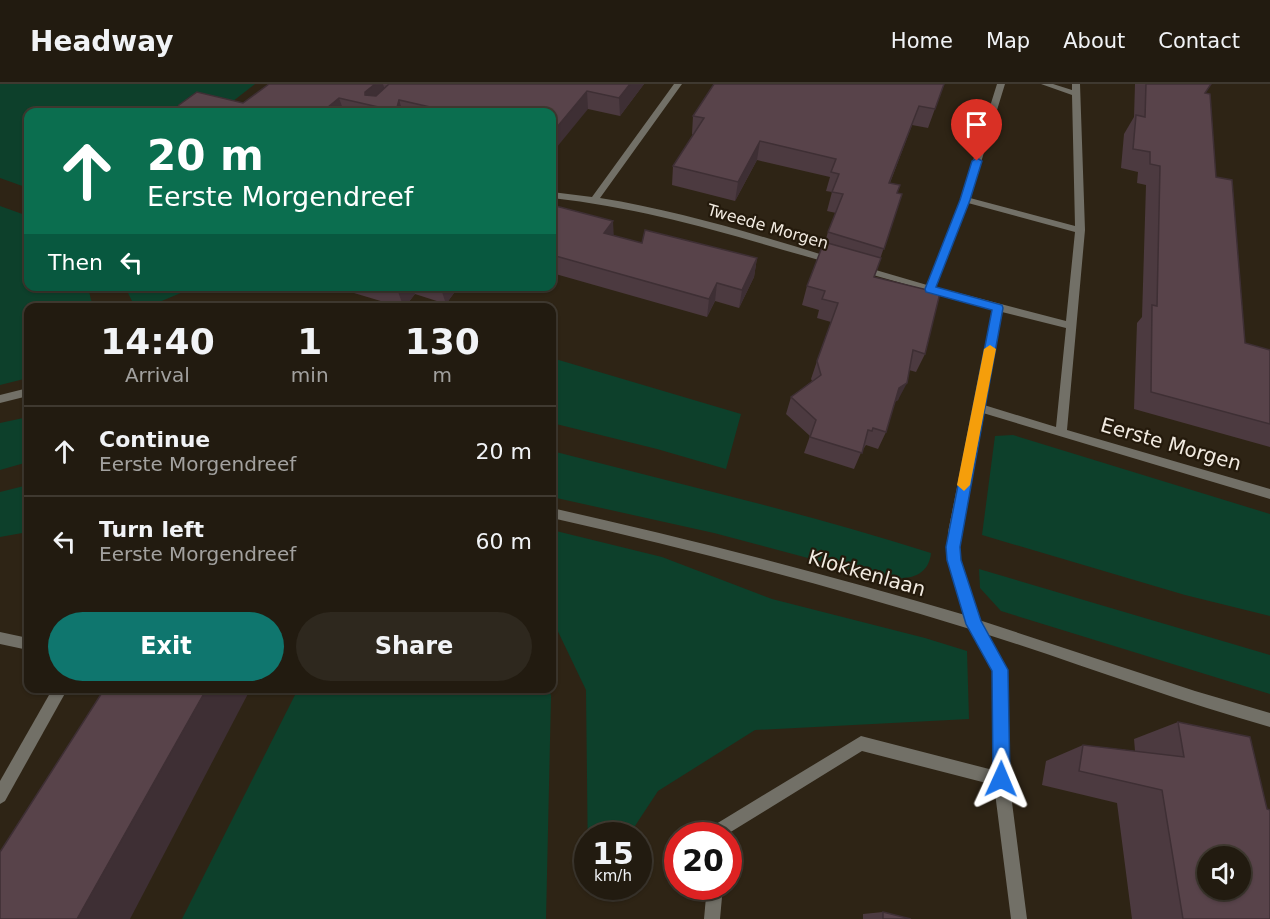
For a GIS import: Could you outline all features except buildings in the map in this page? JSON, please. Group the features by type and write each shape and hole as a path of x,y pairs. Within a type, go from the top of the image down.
{"street":[{"path":"595,199 678,84"},
{"path":"930,289 965,200 1001,84"},
{"path":"1045,84 1076,88 1080,230 1061,432"},
{"name":"Tweede Morgen","path":"556,195 595,199 674,214 841,263"},
{"path":"965,200 1080,230"},
{"path":"852,266 1070,326"},
{"path":"998,308 953,547 954,560 974,624 1000,670 1001,779 1019,919"},
{"path":"0,399 24,393"},
{"name":"Eerste Morgen","path":"979,408 1270,494"},
{"name":"Klokkenlaan","path":"556,514 713,550 974,624 1185,695 1270,720"},
{"path":"0,638 24,643"},
{"path":"0,796 58,693"},
{"path":"732,822 861,742 1001,779"},
{"path":"712,919 714,900"}],"green space":[{"path":"0,84 255,84 224,108 24,108 24,187 0,178"},
{"path":"0,206 24,215 24,291 89,291 93,303 24,303 24,379 0,385"},
{"path":"127,291 185,291 157,303 133,303"},
{"path":"556,359 741,414 726,469 556,424"},
{"path":"24,418 24,463 0,470 0,423"},
{"path":"1013,435 1270,514 1270,616 1185,595 982,535 995,436"},
{"path":"556,452 790,512 931,553 925,569 919,574 904,578 879,577 714,533 556,498"},
{"path":"24,486 24,533 0,537 0,492"},
{"path":"556,531 662,557 772,599 967,651 969,719 755,730 658,791 638,822 588,822 586,690 556,627"},
{"path":"979,569 1270,655 1270,694 1001,611 980,588"},
{"path":"296,693 550,693 546,919 182,919"}],"slow traffic":[{"path":"964,485 990,349"}],"route":[{"path":"977,161 965,200 930,289 998,308 953,547 954,560 974,624 1000,670 1001,779"}]}
